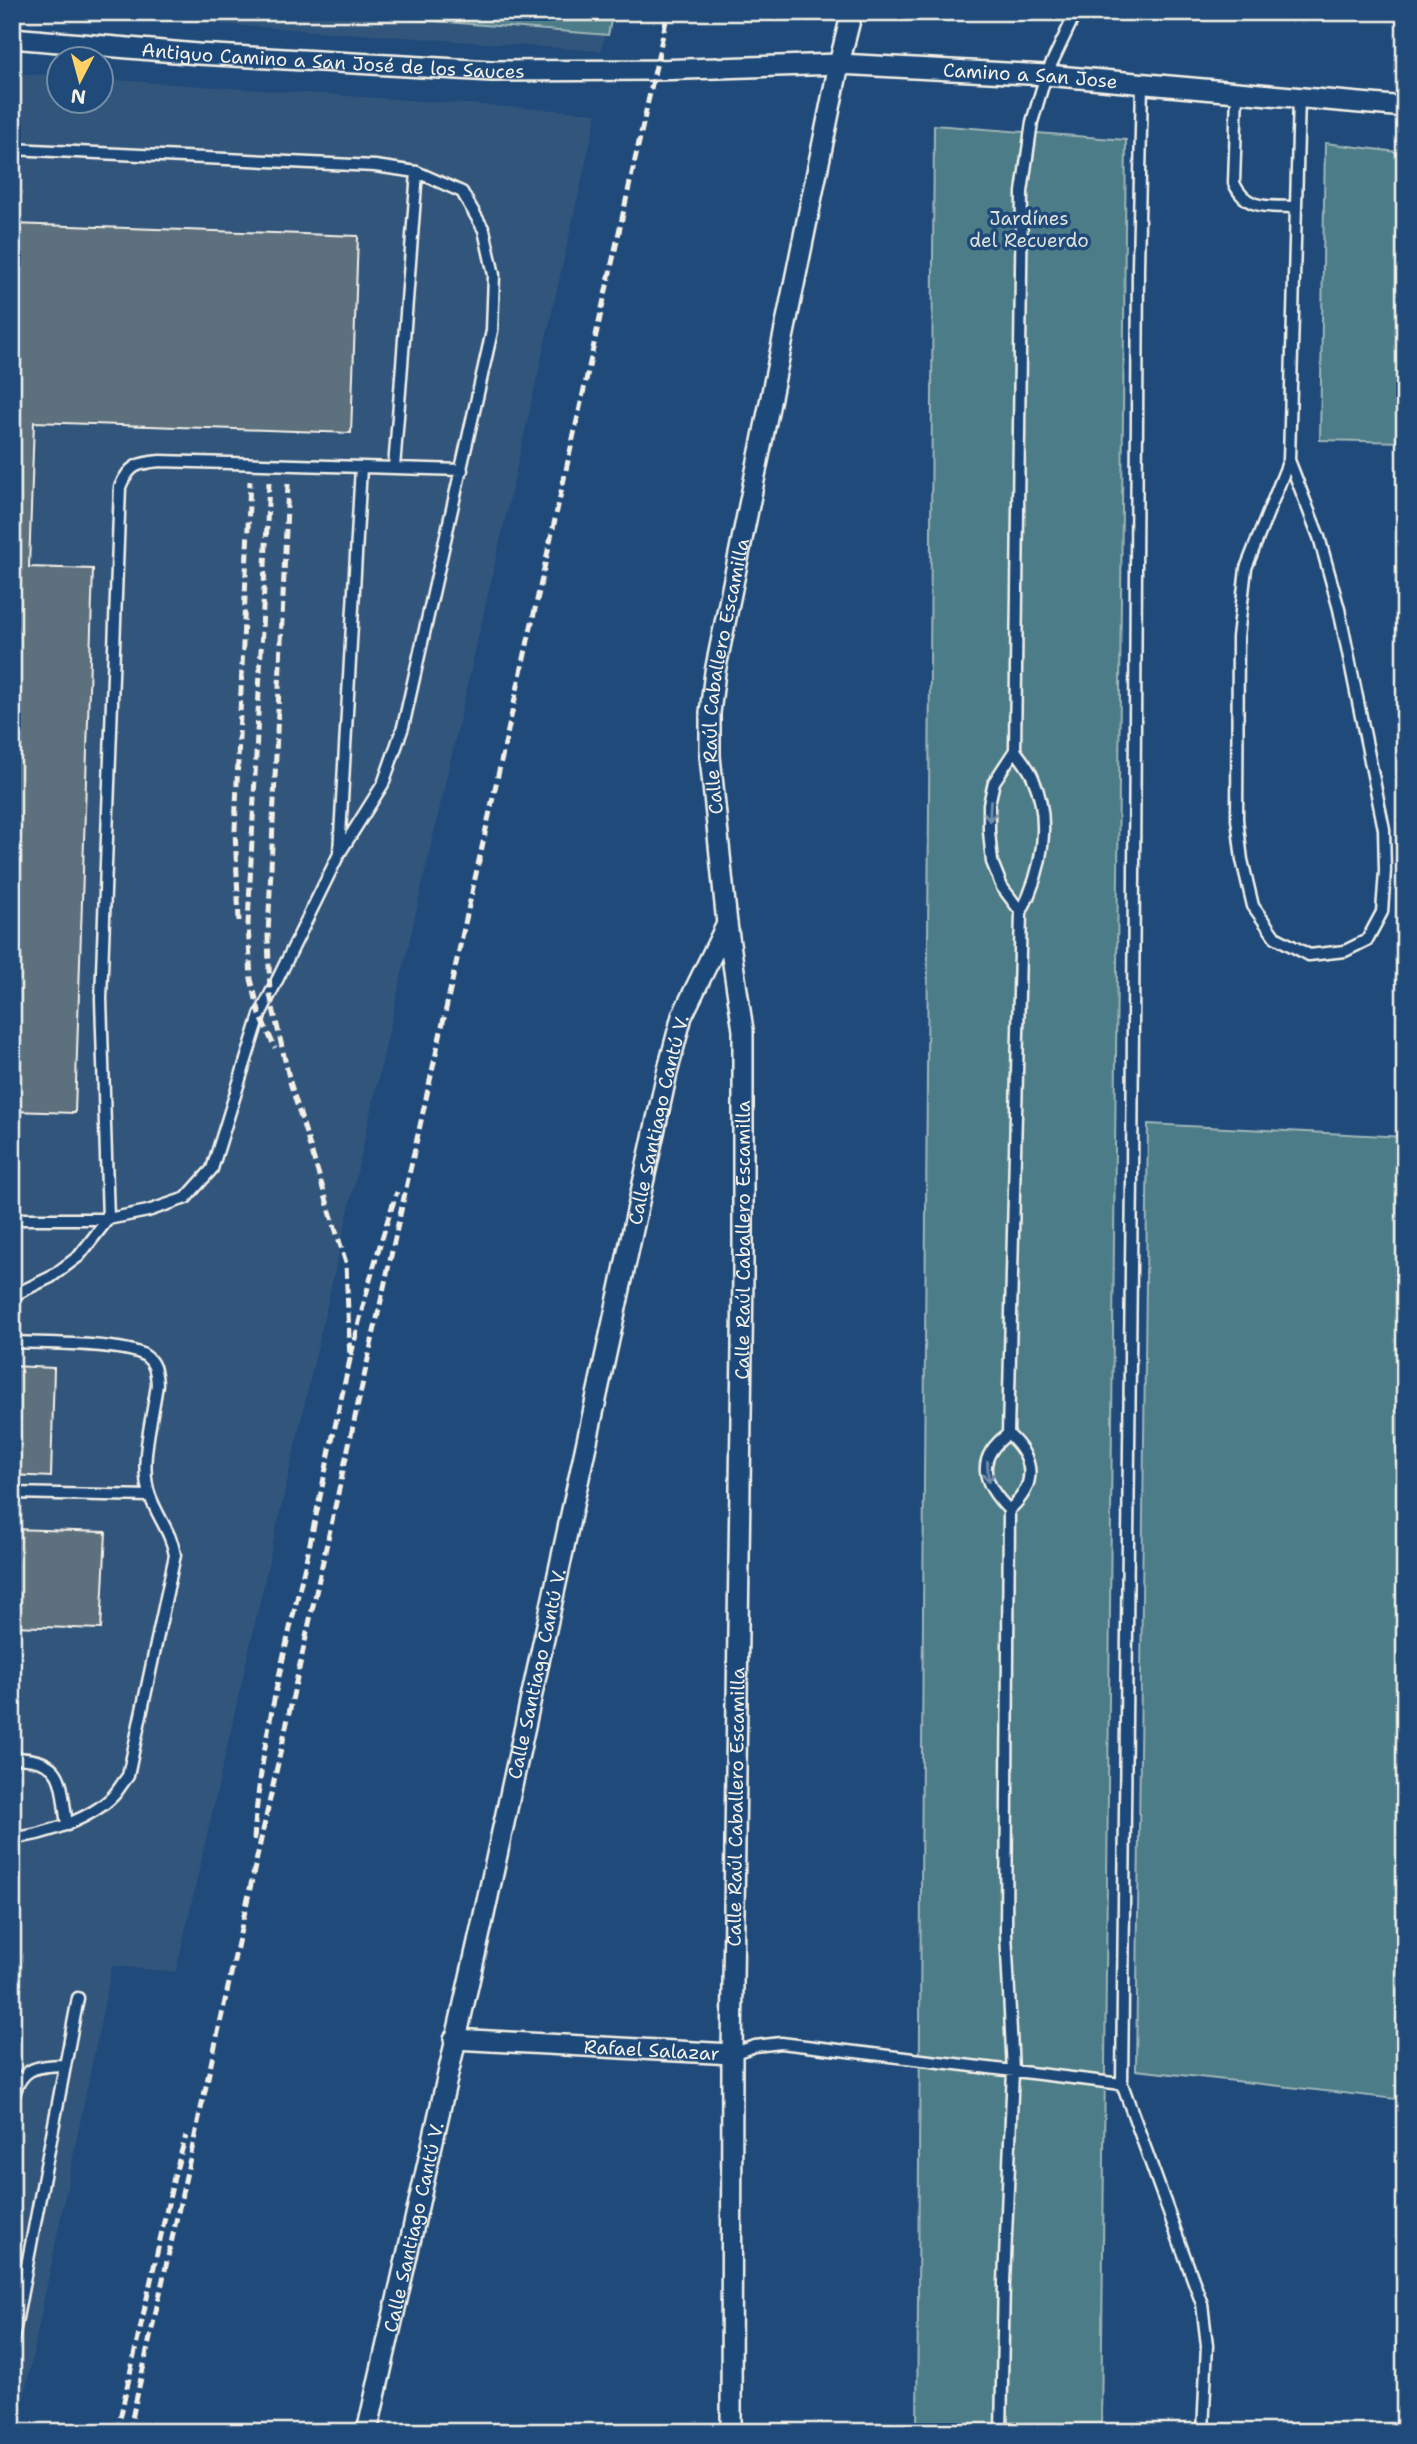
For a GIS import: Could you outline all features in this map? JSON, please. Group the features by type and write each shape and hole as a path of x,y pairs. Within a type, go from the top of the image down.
{"street":[{"name":"Calle Raúl Caballero Escamilla","path":"731,2432 732,2053 743,1276 743,1030 727,924 710,756 710,713 715,672 839,64 852,12"},
{"name":"Antiguo Camino a San José de los Sauces","path":"12,38 390,67 492,71 655,70"},
{"name":"Camino a San Jose","path":"655,70 839,64 1046,75 1405,107"},
{"name":"Calle Santiago Cantú V.","path":"367,2432 482,1924 667,1073 682,1016 727,924"},
{"name":"Rafael Salazar","path":"454,2039 732,2053"}],"lane":[{"path":"1021,912 1002,887 992,862 989,804 994,782 1015,750 1022,192 1027,145 1046,75 1076,12"},
{"path":"1142,84 1122,2084 1202,2304 1207,2345 1203,2432"},
{"path":"1237,92 1234,183 1240,196 1254,204 1296,207"},
{"path":"1289,460 1319,537 1339,609 1384,829 1382,912 1367,940 1345,951 1309,955 1275,937 1253,906 1242,860 1237,819 1238,637 1246,568 1289,460 1299,96"},
{"path":"12,149 375,166 417,172 462,192 484,230 494,275 492,331 403,727 383,784 339,854 260,1015 212,1169 186,1198 148,1212 108,1219 12,1219"},
{"path":"394,468 417,172"},
{"path":"12,1296 51,1277 79,1256 108,1219 101,999 120,487 126,473 139,463 160,461 462,470"},
{"path":"339,854 361,467"},
{"path":"1009,1510 1022,1499 1029,1483 1030,1468 1025,1453 1008,1434 1021,912 1033,890 1043,835 1042,804 1033,776 1015,750"},
{"path":"12,1342 125,1350 145,1355 156,1368 157,1384 145,1478 150,1496 172,1537 175,1555 128,1776 113,1797 67,1825 44,1834 12,1838"},
{"path":"1001,2432 1013,2071 1006,1933 1009,1510 989,1488 985,1470 988,1455 996,1443 1008,1434"},
{"path":"12,1493 150,1496"},
{"path":"12,1758 47,1763 59,1775 67,1825"},
{"path":"12,2344 78,1998"},
{"name":"Rafael Salazar","path":"732,2053 755,2046 780,2043 1122,2084"},
{"path":"12,2102 16,2085 26,2072 41,2066 65,2065"}],"shaded area":[{"path":"46,12 611,12 601,51"},
{"path":"12,73 46,75 46,116 116,116 116,80 597,113 176,1972 112,1966 17,2432 12,2432"}],"green space":[{"path":"323,12 613,12 608,35"},
{"name":"Jardínes del Recuerdo","path":"934,125 1126,140 1101,2432 917,2432"},
{"path":"1325,143 1405,153 1405,442 1320,440"},
{"path":"1148,1124 1405,1137 1405,2100 1136,2070"}],"building":[{"path":"12,224 358,236 351,433 34,422 29,567 93,569 75,1113 12,1111"},
{"path":"12,1366 54,1368 51,1477 12,1475"},
{"path":"12,1529 106,1532 101,1629 12,1626"}],"railway":[{"path":"129,2432 668,12"},
{"path":"239,921 235,830 250,481"},
{"path":"269,482 248,924 251,979 260,1015 275,1048"},
{"path":"288,484 268,936 270,995 290,1082 346,1263 350,1361"},
{"path":"254,1840 262,1765 276,1690 359,1322 397,1192"},
{"path":"117,2432 174,2177 186,2136"}]}
